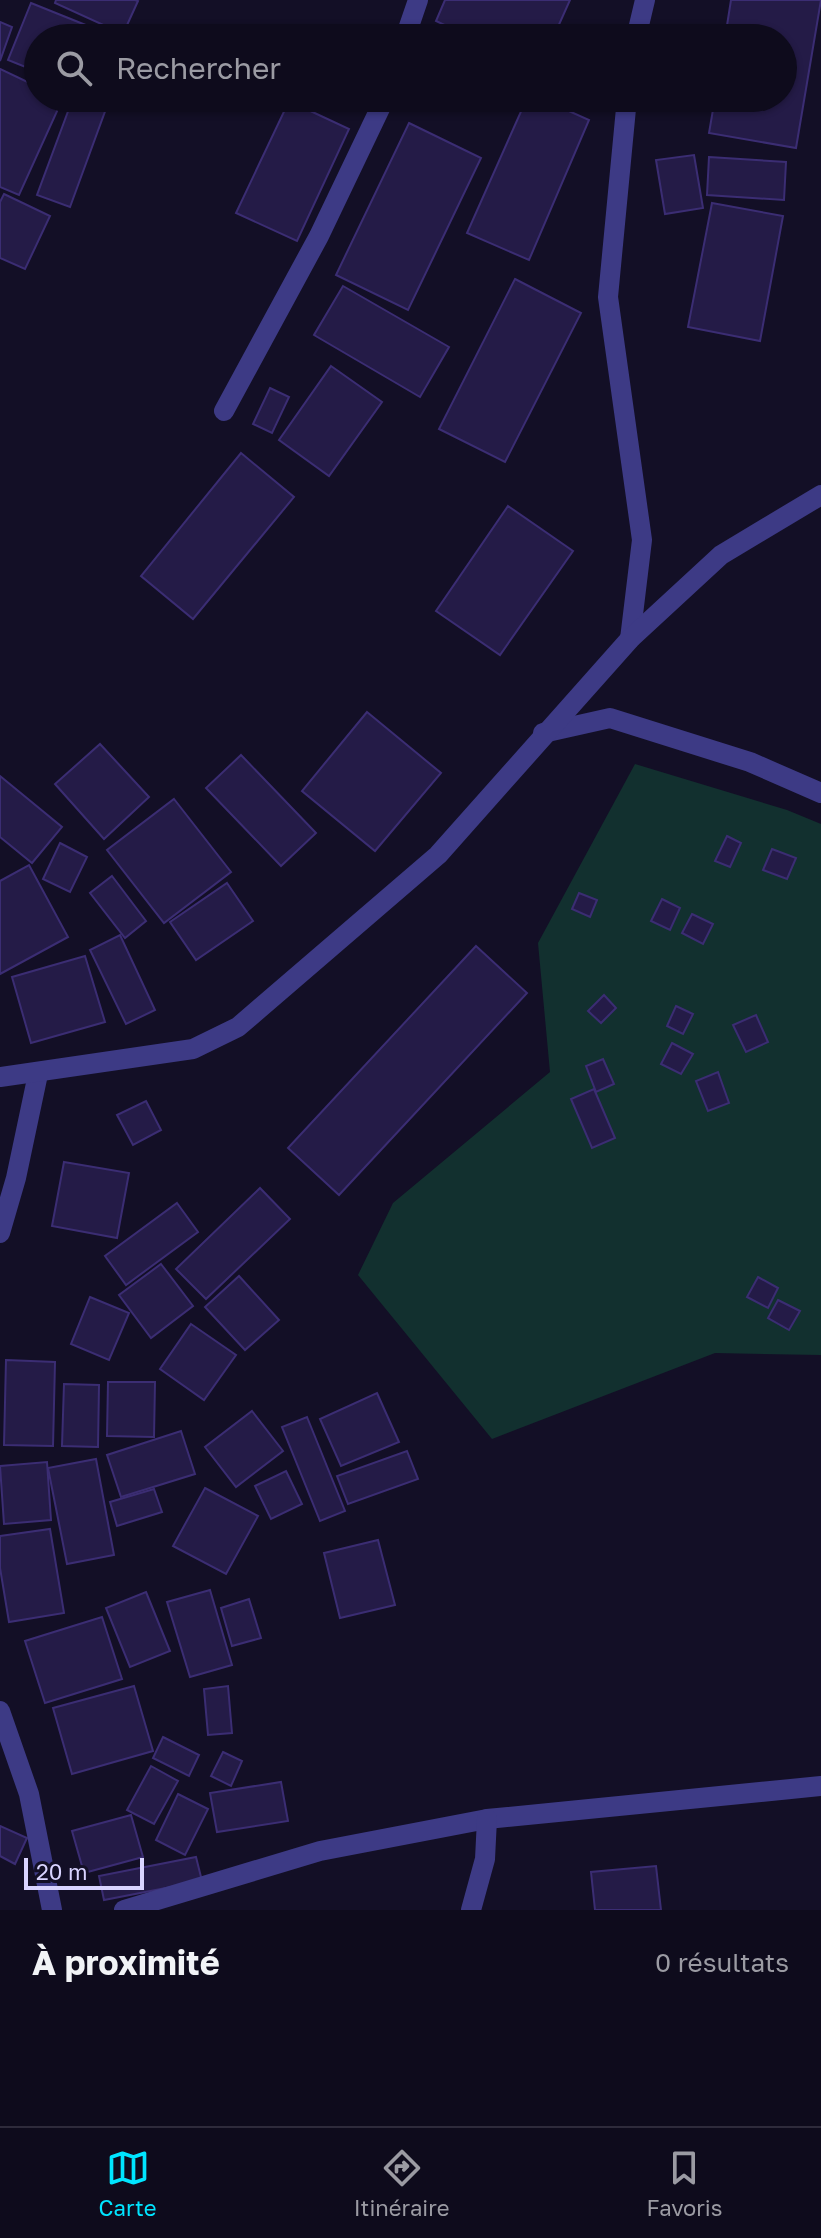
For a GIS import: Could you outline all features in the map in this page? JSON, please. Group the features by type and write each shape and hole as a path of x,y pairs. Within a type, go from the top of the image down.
{"street":[{"path":"410,24 418,0"},
{"path":"639,24 645,0"},
{"path":"224,411 319,236 378,112"},
{"path":"626,112 608,297 642,540 630,639"},
{"path":"0,1077 38,1074 193,1049 238,1027 438,855 543,733 630,639 721,555 821,495"},
{"path":"543,733 610,718 750,762 821,793"},
{"path":"0,1233 16,1178 38,1074"},
{"path":"0,1711 29,1794 52,1910"},
{"path":"124,1910 320,1851 487,1819 821,1786"},
{"path":"471,1910 485,1859 487,1819"}],"green space":[{"path":"635,764 787,810 821,824 821,1355 715,1353 492,1439 358,1275 393,1203 550,1072 538,943"}],"building":[{"path":"56,0 138,1 128,24 101,24 55,3"},
{"path":"445,0 570,0 559,24 442,24 436,21"},
{"path":"731,0 821,0 796,148 709,133 713,112 797,112 797,24 727,24"},
{"path":"31,3 83,24 24,24 24,66 8,60"},
{"path":"0,22 12,27 0,61"},
{"path":"0,69 24,80 24,112 57,112 19,195 0,187"},
{"path":"68,112 105,112 70,207 37,195"},
{"path":"284,112 313,112 349,129 297,241 236,213"},
{"path":"521,112 571,112 589,120 529,260 467,233"},
{"path":"409,123 481,158 408,310 336,275"},
{"path":"694,155 703,208 665,214 656,160"},
{"path":"709,157 786,162 784,200 707,195"},
{"path":"4,194 50,216 25,269 0,258 0,202"},
{"path":"712,203 783,216 760,341 688,327"},
{"path":"515,279 581,313 505,462 439,429"},
{"path":"343,286 449,347 420,397 314,335"},
{"path":"331,366 382,402 329,476 279,440"},
{"path":"270,388 289,397 272,433 253,424"},
{"path":"241,453 294,497 193,619 141,576"},
{"path":"508,506 573,551 500,655 436,611"},
{"path":"367,712 441,773 375,851 302,791"},
{"path":"100,744 149,797 104,839 55,784"},
{"path":"241,755 316,833 281,866 206,788"},
{"path":"0,776 62,827 32,863 0,837"},
{"path":"174,799 231,872 164,923 107,850"},
{"path":"727,836 741,843 730,867 715,861"},
{"path":"60,843 87,857 70,892 43,879"},
{"path":"772,849 796,858 787,879 763,870"},
{"path":"29,865 68,937 0,974 0,881"},
{"path":"112,876 146,921 125,938 90,893"},
{"path":"227,883 253,921 196,960 170,922"},
{"path":"579,893 597,900 590,917 572,909"},
{"path":"662,899 680,908 670,930 651,921"},
{"path":"692,914 713,924 703,944 682,933"},
{"path":"120,935 155,1010 126,1024 90,950"},
{"path":"476,946 527,993 339,1195 288,1148"},
{"path":"85,956 105,1022 31,1043 12,977"},
{"path":"604,995 616,1008 601,1023 588,1011"},
{"path":"676,1006 693,1014 683,1034 667,1026"},
{"path":"756,1015 768,1042 746,1052 733,1025"},
{"path":"672,1043 693,1054 681,1074 661,1064"},
{"path":"603,1059 614,1084 596,1092 586,1066"},
{"path":"718,1072 729,1103 708,1111 696,1081"},
{"path":"594,1089 615,1138 592,1148 571,1099"},
{"path":"146,1101 161,1130 133,1145 117,1115"},
{"path":"64,1162 129,1173 117,1238 52,1226"},
{"path":"260,1188 290,1219 206,1299 176,1269"},
{"path":"177,1203 198,1232 126,1285 105,1256"},
{"path":"161,1264 193,1306 151,1338 119,1295"},
{"path":"239,1276 279,1320 245,1350 205,1307"},
{"path":"758,1277 778,1288 768,1308 747,1297"},
{"path":"90,1297 129,1313 109,1360 71,1344"},
{"path":"778,1300 800,1311 789,1330 768,1318"},
{"path":"191,1324 236,1355 204,1400 160,1369"},
{"path":"6,1360 55,1362 53,1446 4,1445"},
{"path":"108,1382 155,1382 154,1437 107,1436"},
{"path":"64,1384 99,1385 98,1447 62,1446"},
{"path":"377,1393 399,1442 341,1466 320,1419"},
{"path":"252,1411 283,1451 236,1487 205,1447"},
{"path":"307,1417 345,1511 320,1521 282,1427"},
{"path":"181,1431 195,1474 121,1497 107,1455"},
{"path":"407,1451 418,1479 348,1504 337,1476"},
{"path":"96,1459 114,1555 67,1564 48,1468"},
{"path":"47,1462 51,1520 4,1524 0,1466"},
{"path":"286,1471 302,1504 271,1519 255,1486"},
{"path":"205,1488 258,1516 226,1574 173,1546"},
{"path":"154,1489 162,1512 117,1526 110,1502"},
{"path":"50,1529 64,1613 9,1622 0,1568 0,1536"},
{"path":"378,1540 395,1605 340,1618 324,1553"},
{"path":"210,1590 232,1665 190,1677 167,1602"},
{"path":"146,1592 170,1651 130,1667 106,1608"},
{"path":"249,1599 261,1638 232,1646 221,1608"},
{"path":"102,1617 122,1679 45,1703 25,1641"},
{"path":"134,1686 153,1751 72,1774 53,1708"},
{"path":"228,1686 232,1733 208,1735 204,1689"},
{"path":"163,1737 199,1755 189,1776 153,1758"},
{"path":"223,1752 242,1761 231,1786 211,1776"},
{"path":"151,1766 178,1781 154,1824 127,1810"},
{"path":"281,1782 288,1821 217,1832 210,1793"},
{"path":"178,1794 208,1809 185,1855 156,1840"},
{"path":"131,1815 143,1857 84,1873 72,1831"},
{"path":"0,1826 27,1838 15,1864 0,1856"},
{"path":"196,1857 202,1881 104,1900 99,1876"},
{"path":"656,1866 661,1910 595,1910 591,1872"}]}
